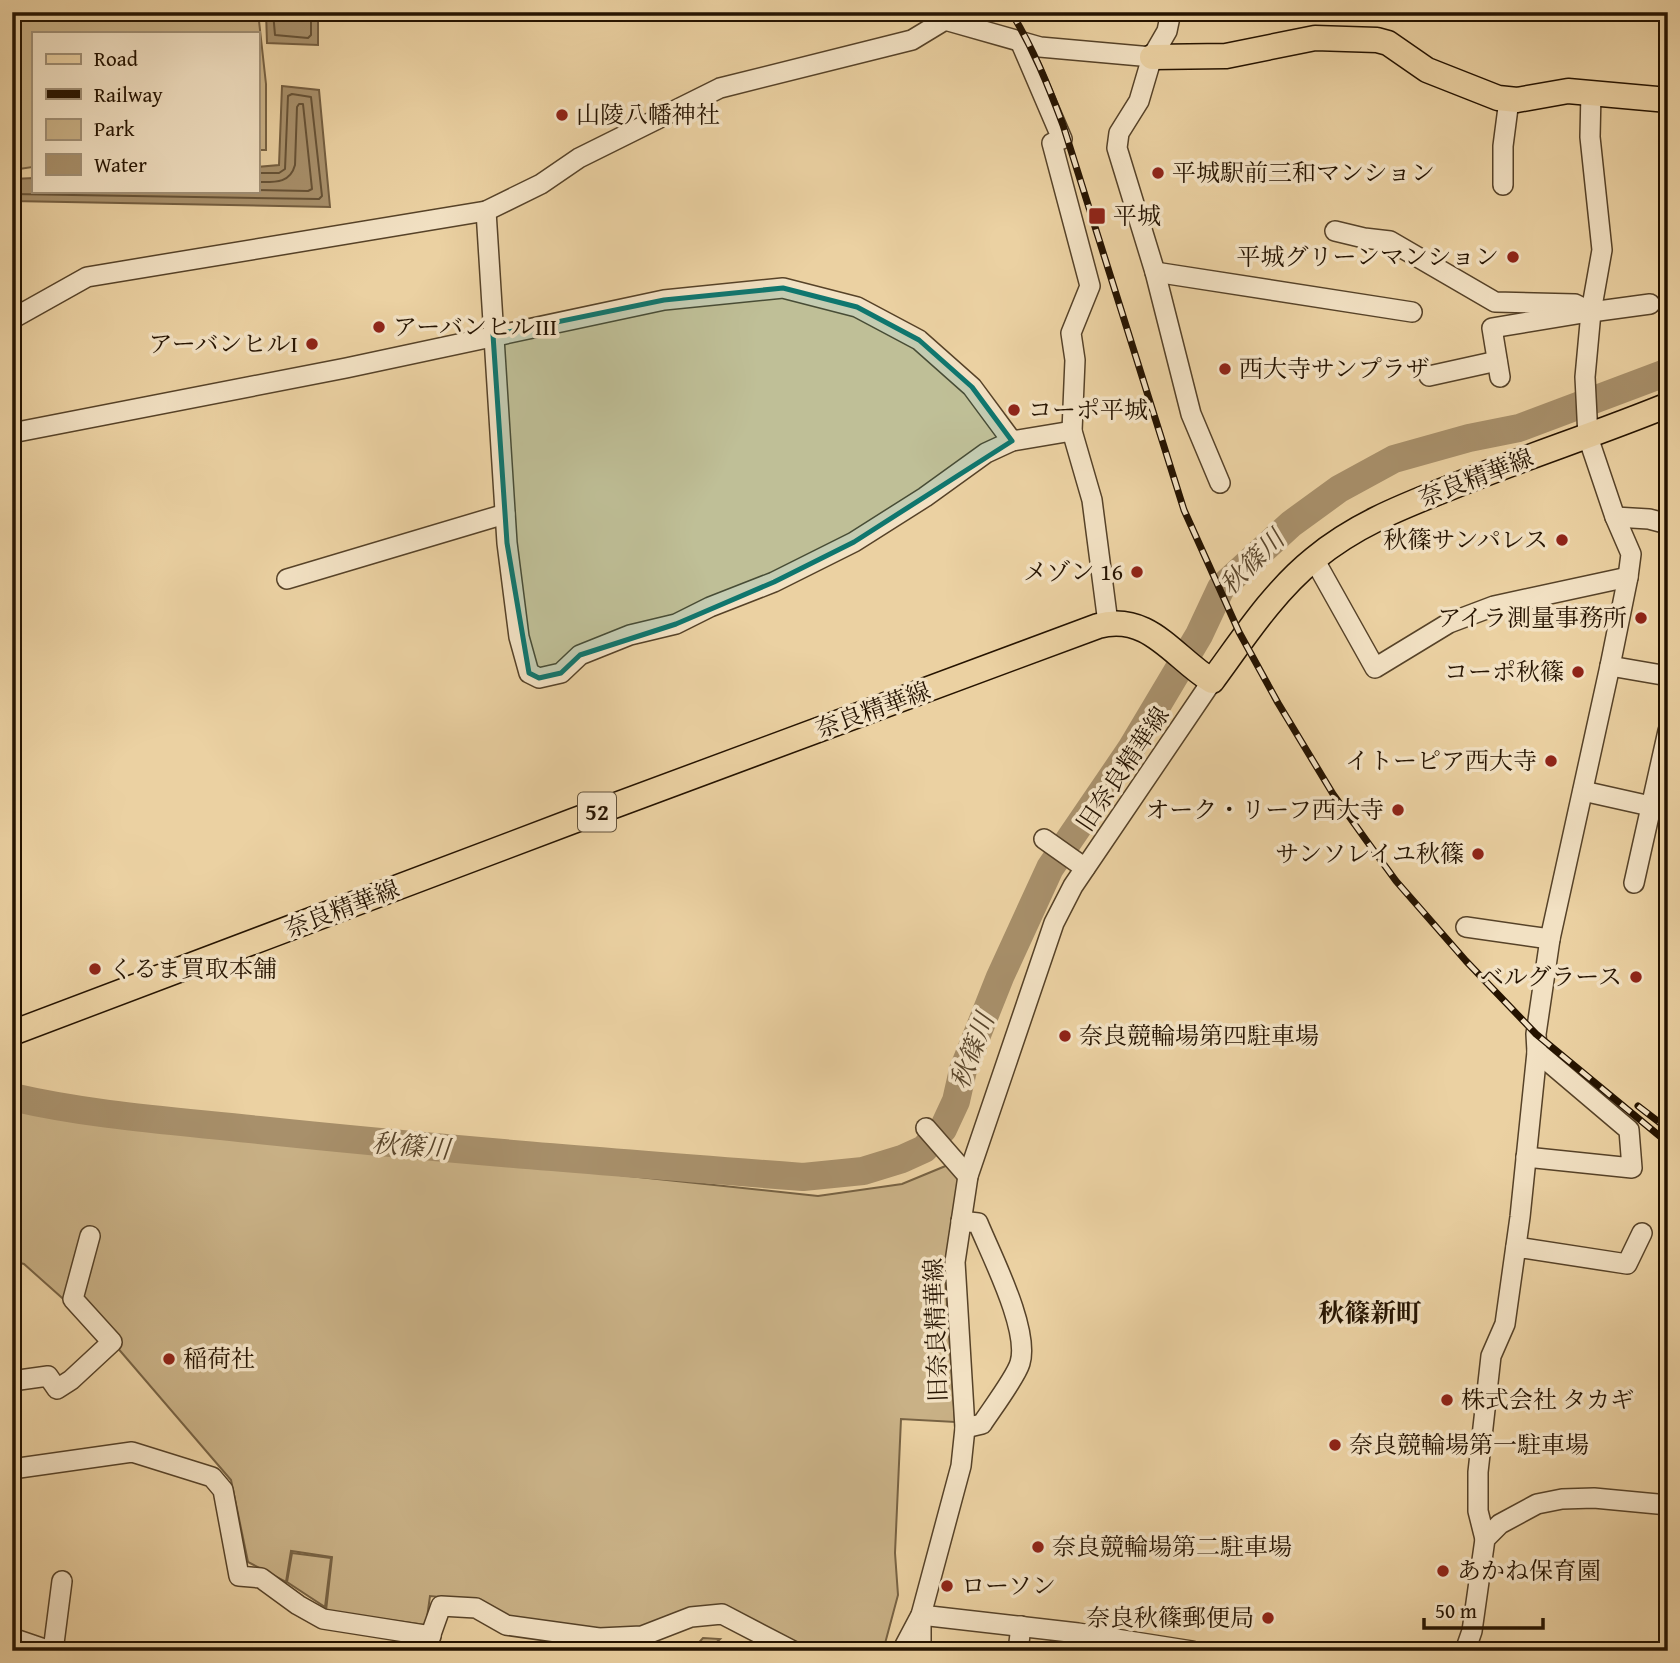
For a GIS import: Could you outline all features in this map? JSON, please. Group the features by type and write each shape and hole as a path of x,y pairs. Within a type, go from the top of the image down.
{"main road":[{"path":"1152,58 1226,56 1315,38 1377,40 1388,43 1427,70 1498,98 1517,100 1568,90 1668,100"},
{"name":"奈良精華線","path":"12,1033 566,823 1108,623 1136,626 1152,632 1206,677 1292,578 1348,534 1383,514 1588,433 1668,405"}],"street":[{"path":"1171,12 1167,31 1152,58 1139,101 1119,133 1117,148 1155,272 1191,414 1220,483"},
{"path":"12,319 87,277 486,211 541,184 579,158 720,88 912,40 945,16 1040,47 1152,58"},
{"path":"1020,41 1062,139 1052,143 1090,286 1072,332 1072,431 1092,500 1108,623"},
{"path":"1465,1651 1472,1631 1485,1539 1478,1511 1478,1472 1491,1356 1505,1324 1516,1247 1537,1052 1536,1034 1550,939 1610,666 1631,554 1615,517 1588,433 1585,377 1591,312 1602,250 1590,137 1591,92"},
{"path":"1503,185 1503,146 1509,100"},
{"path":"486,211 505,514 519,637 529,673 539,678 561,673 580,655 630,635 676,624 710,607 774,582 854,542 925,497 986,453 1012,441 1072,431"},
{"path":"1335,230 1364,239 1390,241 1495,302 1575,304 1591,312"},
{"path":"1155,272 1412,312"},
{"path":"12,433 227,392 664,300 783,288 857,307 919,340 972,387 1012,441"},
{"path":"1429,376 1498,369 1492,328 1650,304"},
{"path":"286,579 505,514"},
{"path":"1615,517 1649,519 1668,524"},
{"path":"1314,559 1376,668 1449,623 1494,606 1628,577"},
{"path":"1610,666 1668,676"},
{"name":"旧奈良精華線","path":"902,1651 921,1615 961,1466 965,1429 955,1262 968,1176 1054,923 1073,886 1206,677"},
{"path":"1634,883 1660,808 1668,731"},
{"path":"1583,790 1660,808"},
{"path":"1044,839 1085,868"},
{"path":"1466,927 1550,939"},
{"path":"1526,1157 1632,1168 1629,1130 1537,1052"},
{"path":"926,1128 968,1176"},
{"path":"961,1221 978,1223 1014,1312 1020,1338 1020,1363 982,1424 965,1429"},
{"path":"1516,1247 1627,1264 1642,1233"},
{"path":"12,1381 48,1376 57,1389 71,1380 112,1342 73,1299 90,1236"},
{"path":"12,1469 132,1452 212,1477 223,1490 239,1576 261,1578 298,1605 323,1619 428,1644 441,1606 476,1608 506,1625 599,1638 642,1636 691,1617 722,1614 793,1651"},
{"path":"1485,1539 1500,1524 1518,1512 1537,1504 1562,1499 1594,1498 1668,1505"},
{"path":"12,1638 51,1651 62,1581"},
{"path":"921,1651 921,1615 1021,1626 1076,1642 1192,1651"},
{"path":"1018,1651 1021,1626"}],"highlighted area":[{"path":"783,288 857,307 919,340 972,387 1012,441 854,542 774,582 676,624 580,655 561,673 539,678 529,673 507,543 493,335 664,300"}],"green space":[{"path":"12,12 258,12 266,84 266,150 259,150 259,32 32,32 32,167 12,170"},
{"path":"12,1105 91,1119 818,1196 902,1184 948,1165 961,1174 945,1273 955,1422 901,1419 895,1553 898,1595 883,1651 802,1651 723,1608 642,1629 597,1634 501,1618 473,1600 430,1596 426,1625 326,1611 332,1557 291,1551 286,1582 248,1562 231,1480 116,1346 24,1264 12,1261"},
{"path":"292,1553 331,1558 325,1607 287,1582"},
{"path":"703,1638 720,1639 709,1649 691,1651"}],"water":[{"path":"266,12 318,12 318,45 267,43"},
{"path":"282,86 319,90 330,207 12,201 13,179 32,178 32,192 259,192 259,167 279,165"}],"waterway":[{"name":"秋篠川","path":"12,1097 43,1104 166,1121 803,1177 863,1171 902,1159 924,1149 943,1129 956,1101 963,1070 1000,977 1050,868 1131,749 1199,635 1221,588 1291,524 1339,489 1394,459 1469,438 1519,428 1668,372"}],"railway":[{"path":"1011,12 1040,67 1063,125 1184,510 1239,632 1278,703 1333,794 1366,840 1396,881 1466,961 1536,1034 1668,1143"},
{"path":"1638,1106 1668,1129"}],"place":[{"name":"山陵八幡神社","path":"562,115"},
{"name":"平城駅前三和マンション","path":"1158,173"},
{"name":"平城","path":"1097,216"},
{"name":"平城グリーンマンション","path":"1513,257"},
{"name":"アーバンヒルⅢ","path":"379,327"},
{"name":"アーバンヒルⅠ","path":"312,344"},
{"name":"西大寺サンプラザ","path":"1225,369"},
{"name":"コーポ平城","path":"1014,410"},
{"name":"秋篠サンパレス","path":"1562,540"},
{"name":"メゾン 16","path":"1137,572"},
{"name":"アイラ測量事務所","path":"1641,618"},
{"name":"コーポ秋篠","path":"1578,672"},
{"name":"イトーピア西大寺","path":"1551,761"},
{"name":"オーク・リーフ西大寺","path":"1398,810"},
{"name":"サンソレイユ秋篠","path":"1478,854"},
{"name":"くるま買取本舗","path":"95,969"},
{"name":"ベルグラース","path":"1636,977"},
{"name":"奈良競輪場第四駐車場","path":"1065,1036"},
{"name":"稲荷社","path":"169,1359"},
{"name":"株式会社 タカギ","path":"1447,1400"},
{"name":"奈良競輪場第一駐車場","path":"1335,1445"},
{"name":"奈良競輪場第二駐車場","path":"1038,1547"},
{"name":"あかね保育園","path":"1443,1571"},
{"name":"ローソン","path":"947,1586"},
{"name":"奈良秋篠郵便局","path":"1268,1618"}],"district":[{"name":"秋篠新町","path":"1370,1313"}]}
